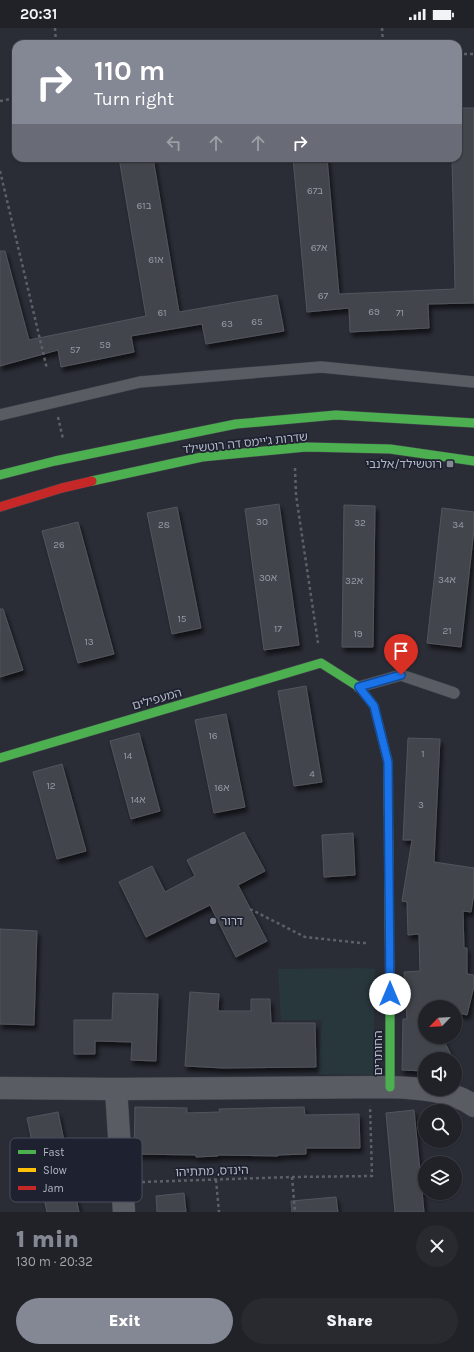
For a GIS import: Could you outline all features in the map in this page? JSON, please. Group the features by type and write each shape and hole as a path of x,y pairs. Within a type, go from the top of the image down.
{"street":[{"name":"שדרות ג'יימס דה רוטשילד","path":"0,475 55,461 236,424 336,415 474,423"},
{"name":"שדרות ג'יימס דה רוטשילד","path":"0,507 62,488 202,457 306,447 390,449 474,461"},
{"name":"החותרים","path":"321,663 359,687 374,706 388,762 390,1086"},
{"name":"המעפילים","path":"0,758 321,663"},
{"path":"0,1088 116,1089 390,1086 418,1088 453,1096 473,1105"},
{"path":"116,1089 119,1138"},
{"path":"123,1202 124,1212"}],"lane":[{"path":"0,415 140,382 321,367 474,382"},
{"path":"359,687 401,675 454,693"}],"path":[{"path":"55,28 56,40"},
{"path":"382,28 383,40"},
{"path":"462,54 474,54"},
{"path":"0,101 12,99"},
{"path":"0,171 47,369"},
{"path":"57,412 64,442"},
{"path":"295,465 296,495 321,663"},
{"path":"250,909 305,937 361,943 376,942"},
{"name":"הינדס, מתתיהו","path":"142,1182 372,1176 370,1101"},
{"path":"292,1177 295,1212"},
{"path":"216,1180 219,1212"}],"shaded area":[{"path":"278,969 375,969 373,1075 318,1074 322,1020 281,1020"}],"building":[{"path":"462,108 474,108 474,303 428,304 429,328 350,332 349,308 307,312 293,162 327,162 339,294 455,289 452,162 462,162"},
{"path":"120,162 154,162 179,312 277,295 284,331 206,344 202,324 131,336 134,352 61,367 58,350 0,366 0,251 5,251 29,340 146,316"},
{"path":"279,504 299,645 264,650 245,509"},
{"path":"344,505 375,506 373,647 342,647"},
{"path":"177,507 201,628 172,634 147,513"},
{"path":"442,508 474,512 474,529 461,647 427,643"},
{"path":"78,522 114,654 78,663 42,531"},
{"path":"0,609 3,609 23,670 0,677"},
{"path":"306,686 322,782 294,786 278,691"},
{"path":"226,714 245,807 214,813 195,720"},
{"path":"139,733 160,811 131,819 110,741"},
{"path":"408,738 440,739 434,862 474,868 474,893 471,912 463,911 464,948 467,948 467,974 474,975 474,986 467,1015 462,1014 462,1000 418,1000 418,1044 446,1044 450,1052 418,1052 418,1071 402,1070 403,1019 407,1019 404,972 420,971 419,934 408,935 407,902 402,901 412,840 403,840"},
{"path":"62,764 86,851 57,859 33,772"},
{"path":"244,832 265,871 238,885 267,941 236,957 210,905 146,937 119,882 152,866 165,892 195,876 187,860"},
{"path":"353,833 355,875 324,877 322,835"},
{"path":"0,929 37,931 34,1025 0,1024"},
{"path":"190,992 219,994 218,1011 251,1011 251,999 270,999 271,1023 315,1023 316,1067 223,1068 185,1066"},
{"path":"113,993 158,994 156,1061 131,1060 132,1042 95,1041 95,1054 74,1054 74,1020 112,1020"},
{"path":"135,1107 187,1108 187,1113 220,1112 219,1109 304,1107 305,1115 359,1114 360,1148 306,1148 306,1154 278,1156 218,1155 196,1157 196,1155 142,1154 142,1138 134,1138"},
{"path":"414,1110 419,1156 418,1200 423,1200 424,1212 395,1212 386,1113"},
{"path":"58,1112 63,1138 31,1138 27,1118"},
{"path":"184,1193 186,1212 157,1212 156,1196"},
{"path":"336,1197 338,1212 292,1212 291,1201"},
{"path":"45,1202 77,1202 79,1212 47,1212"}],"traffic: fast":[{"path":"0,475 55,461 236,424 336,415 474,423"},
{"path":"92,481 202,457 306,447 390,449 474,461"},
{"path":"0,758 321,663 359,687 374,706 382,738"},
{"path":"390,1010 390,1087"}],"traffic: slow":[{"path":"382,738 388,762 390,1010"}],"traffic: jam":[{"path":"0,507 62,488 92,481"}],"place":[{"name":"רוטשילד/אלנבי","path":"450,464"},
{"name":"דרור","path":"213,921"}],"route":[{"path":"390,994 388,762 374,706 359,687 401,675"}]}
